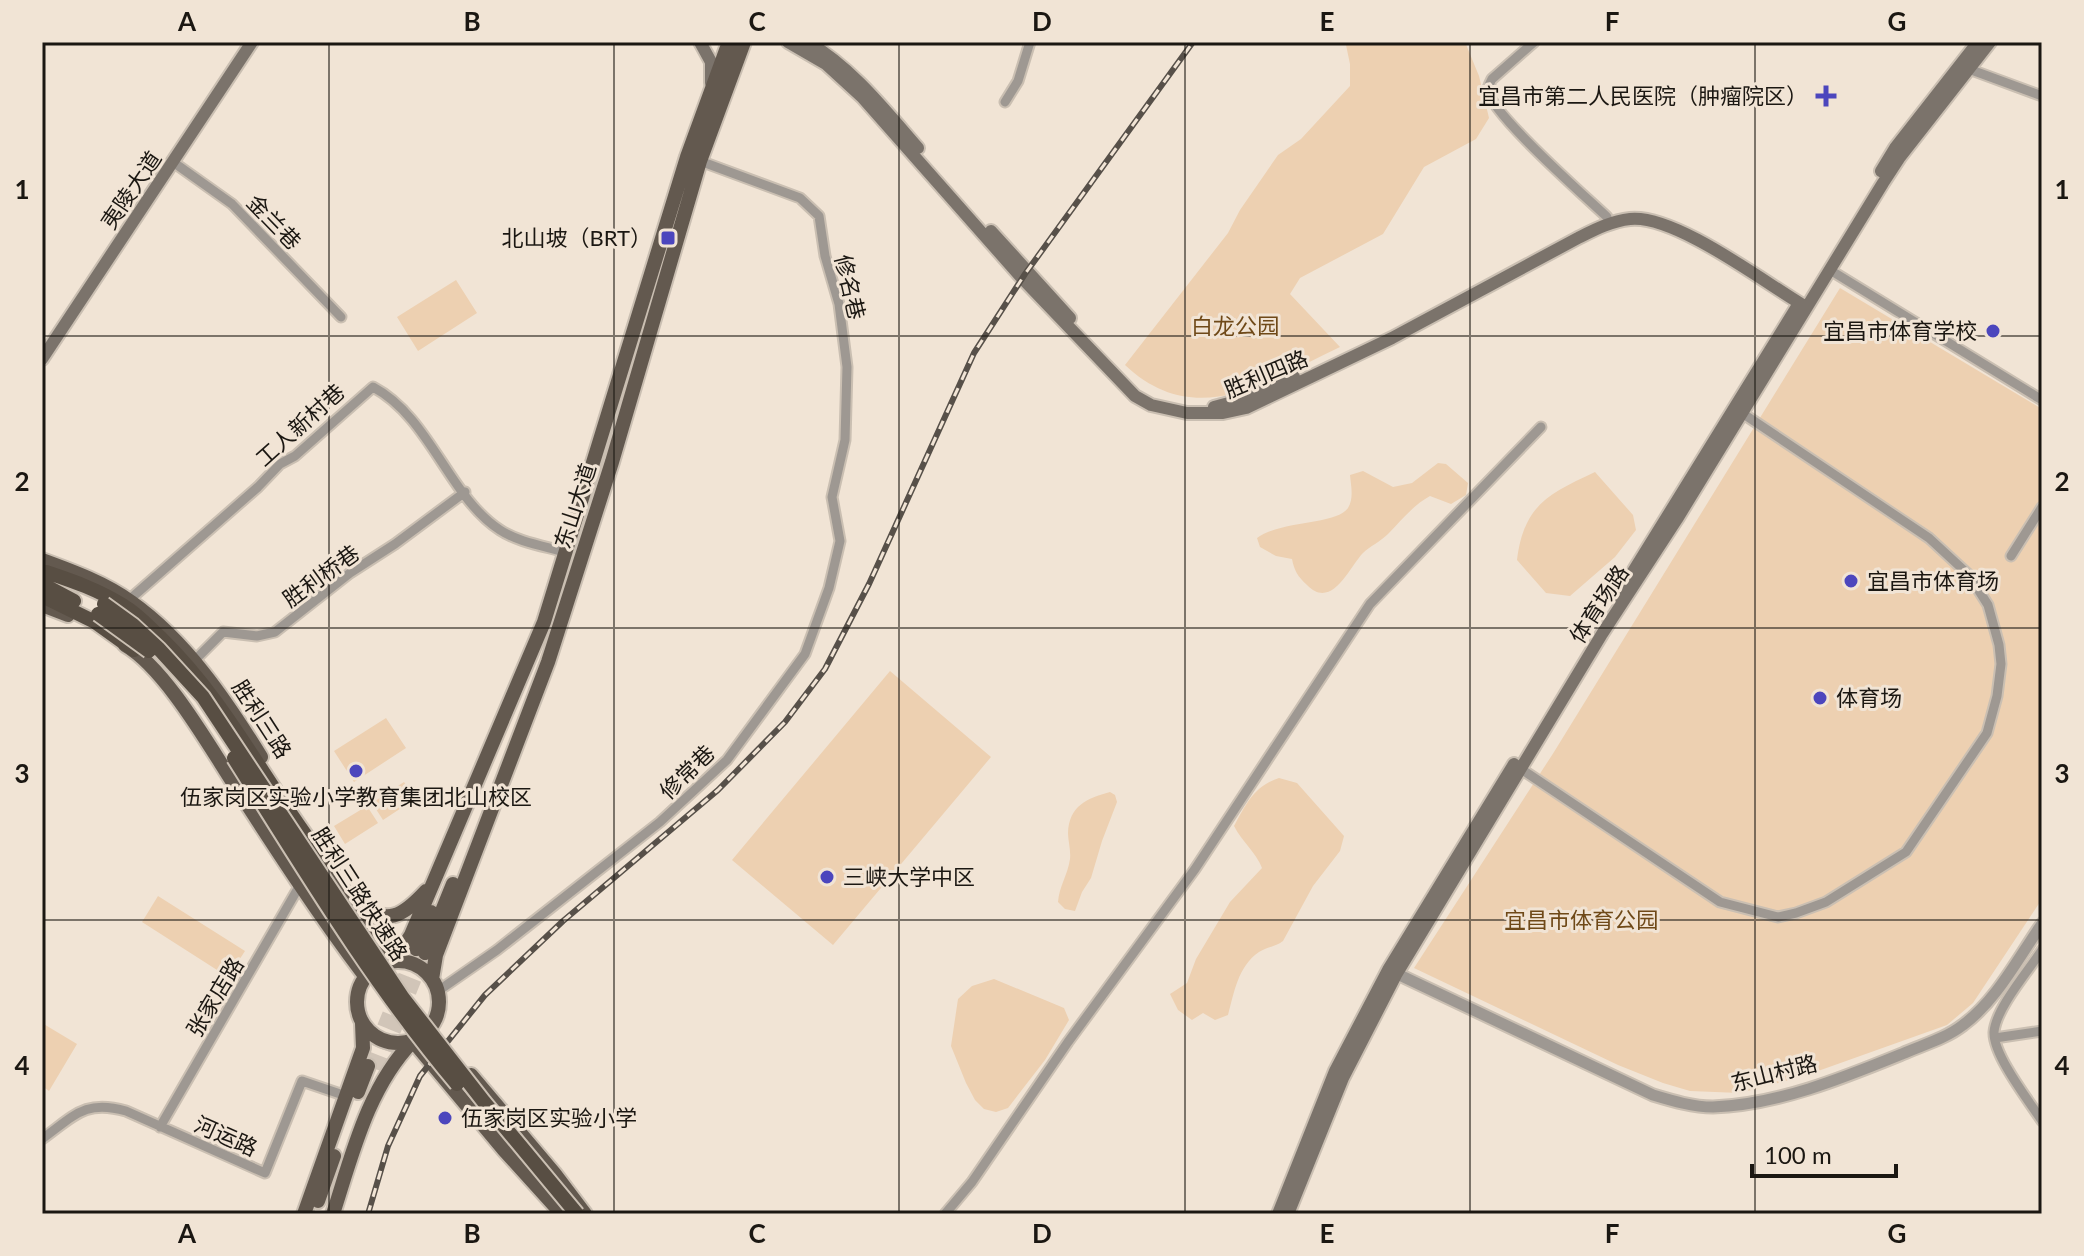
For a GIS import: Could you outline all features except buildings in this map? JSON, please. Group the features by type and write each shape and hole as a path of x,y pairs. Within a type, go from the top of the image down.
{"highway":[{"path":"43,572 101,609"},
{"path":"43,572 90,587 126,607 174,651 239,732 304,835 324,860"},
{"path":"42,596 95,622 134,650"},
{"name":"胜利三路快速路","path":"101,609 177,679 220,737 359,955 397,1008 431,1053 569,1214"},
{"name":"胜利三路快速路","path":"101,609 159,649 203,697 403,998 577,1214"}],"main road":[{"name":"夷陵大道","path":"42,347 244,42"},
{"name":"夷陵大道","path":"42,359 252,42"},
{"path":"700,42 711,62 710,88"},
{"name":"东山大道","path":"392,960 411,935 544,622 617,378 710,88 729,42"},
{"path":"741,49 751,42"},
{"name":"胜利四路","path":"808,42 831,56 865,87 1109,362 1139,390 1159,401 1189,407 1219,406 1251,397 1389,332 1607,217 1646,212 1681,223 1805,302"},
{"name":"体育场路","path":"1278,1214 1335,1071 1392,972 1805,302 1830,270 1900,157 1978,42"},
{"name":"体育场路","path":"1288,1214 1343,1078 1392,972 1742,413 1895,148 1963,67 1990,42"},
{"name":"胜利四路","path":"788,43 826,64 862,97 1104,366 1135,396 1165,410 1197,414 1246,408 1392,338 1578,238 1605,225 1630,219 1647,219 1674,228 1805,302"},
{"name":"东山大道","path":"435,985 436,955 559,628 612,462 700,161 741,49"},
{"name":"胜利三路","path":"43,572 69,570 129,600 155,621 211,681 324,860 392,960"},
{"path":"42,605 73,617 134,650 180,704 300,885 365,976"},
{"path":"544,622 544,631 500,747 467,820 421,951 559,628"},
{"path":"354,906 374,916 390,917 403,913 432,885"},
{"path":"304,1214 363,1048 362,1022 356,999 365,976 376,966 392,960 416,964 435,985 439,1003 431,1026 389,1068 358,1138 333,1214"},
{"path":"362,1022 369,1031 387,1042 413,1041"},
{"path":"431,1026 585,1214"},
{"path":"413,1041 562,1214"},
{"path":"313,1214 373,1068 321,1214"}],"street":[{"path":"1005,102 1018,81 1030,42"},
{"path":"1534,42 1492,79 1488,94 1510,123 1607,217"},
{"path":"1963,67 2042,96"},
{"name":"修名巷","path":"700,161 800,198 819,216 825,256 839,304 847,367 845,440 832,497"},
{"name":"金兰巷","path":"173,162 232,204 341,317"},
{"path":"1830,270 2042,400"},
{"name":"工人新村巷","path":"129,600 280,464 295,456 373,387 385,393 407,416 465,492 500,530 565,552"},
{"path":"1521,769 1720,902 1778,917 1826,902 1906,852 1987,733 1997,696 2001,664 1999,645 1988,605 1969,575 1929,538 1742,413"},
{"path":"945,1214 972,1182 1068,1042 1195,869 1370,604 1541,427"},
{"name":"胜利桥巷","path":"193,662 223,632 257,636 275,632 350,573 465,492"},
{"name":"修常巷","path":"435,985 497,950 660,822 727,760 805,654 829,588 840,541 832,497"},
{"path":"2011,556 2042,507"},
{"name":"张家店路","path":"160,1127 300,885"},
{"name":"东山村路","path":"1392,972 1653,1095 1687,1105 1733,1106 1772,1098 1864,1069 1943,1037 1964,1025 1993,996 2042,924"},
{"path":"2042,950 2003,1009 1994,1029 2003,1058 2042,1121"},
{"path":"1995,1038 2042,1031"},
{"name":"河运路","path":"42,1139 89,1107 104,1105 265,1173 302,1081 346,1096"}],"green space":[{"name":"白龙公园","path":"1350,42 1465,42 1479,76 1489,118 1476,139 1424,167 1383,234 1300,278 1290,294 1340,347 1286,374 1232,394 1205,398 1178,395 1152,385 1125,365 1228,233 1278,155 1301,139 1350,86 1346,45"},
{"path":"456,280 477,313 418,351 397,317"},
{"name":"宜昌市体育场","path":"1840,288 2042,409 2042,899 1973,1003 1947,1025 1804,1076 1740,1093 1690,1091 1618,1065 1414,968 1554,752"},
{"path":"1438,463 1446,464 1468,483 1466,495 1451,504 1430,496 1424,500 1363,553 1332,590 1316,592 1299,576 1292,559 1276,556 1260,547 1257,538 1268,532 1342,513 1351,500 1350,475 1363,471 1393,487 1412,483"},
{"path":"1595,472 1633,515 1636,530 1615,557 1570,596 1546,593 1517,560 1526,526 1532,514 1552,495"},
{"path":"890,671 991,757 833,945 732,860"},
{"path":"386,718 406,748 354,782 334,751"},
{"path":"1279,778 1297,783 1344,836 1340,851 1313,886 1283,941 1259,952 1246,965 1238,980 1228,1015 1215,1020 1203,1013 1192,1020 1178,1010 1170,994 1187,983 1196,959 1230,902 1262,868 1234,826 1257,791"},
{"path":"404,782 415,799 383,820 372,803"},
{"path":"1110,792 1117,802 1091,878 1075,911 1065,909 1058,902 1070,859 1068,833 1072,816 1087,800"},
{"path":"367,806 378,823 345,844 334,826"},
{"path":"158,896 245,951 228,977 142,922"},
{"path":"994,979 1064,1008 1069,1020 1045,1060 1008,1108 996,1112 984,1109 975,1100 951,1046 958,999 972,986"},
{"path":"42,1023 77,1044 49,1091 42,1086"}],"tunnel":[{"path":"368,1066 416,949"},
{"path":"378,1070 425,953"}],"railway":[{"path":"368,1214 388,1146 420,1076 485,995 563,921 718,790 785,722 825,669 869,584 974,353 1025,274 1193,42"}],"place":[{"name":"宜昌市第二人民医院（肿瘤院区）","path":"1826,96"},
{"name":"北山坡（BRT）","path":"668,238"},
{"name":"宜昌市体育学校","path":"1993,331"},
{"name":"宜昌市体育场","path":"1851,581"},
{"name":"体育场","path":"1820,698"},
{"name":"伍家岗区实验小学教育集团北山校区","path":"356,771"},
{"name":"三峡大学中区","path":"827,877"},
{"name":"伍家岗区实验小学","path":"445,1118"}],"park label":[{"name":"宜昌市体育公园","path":"1581,920"}]}
